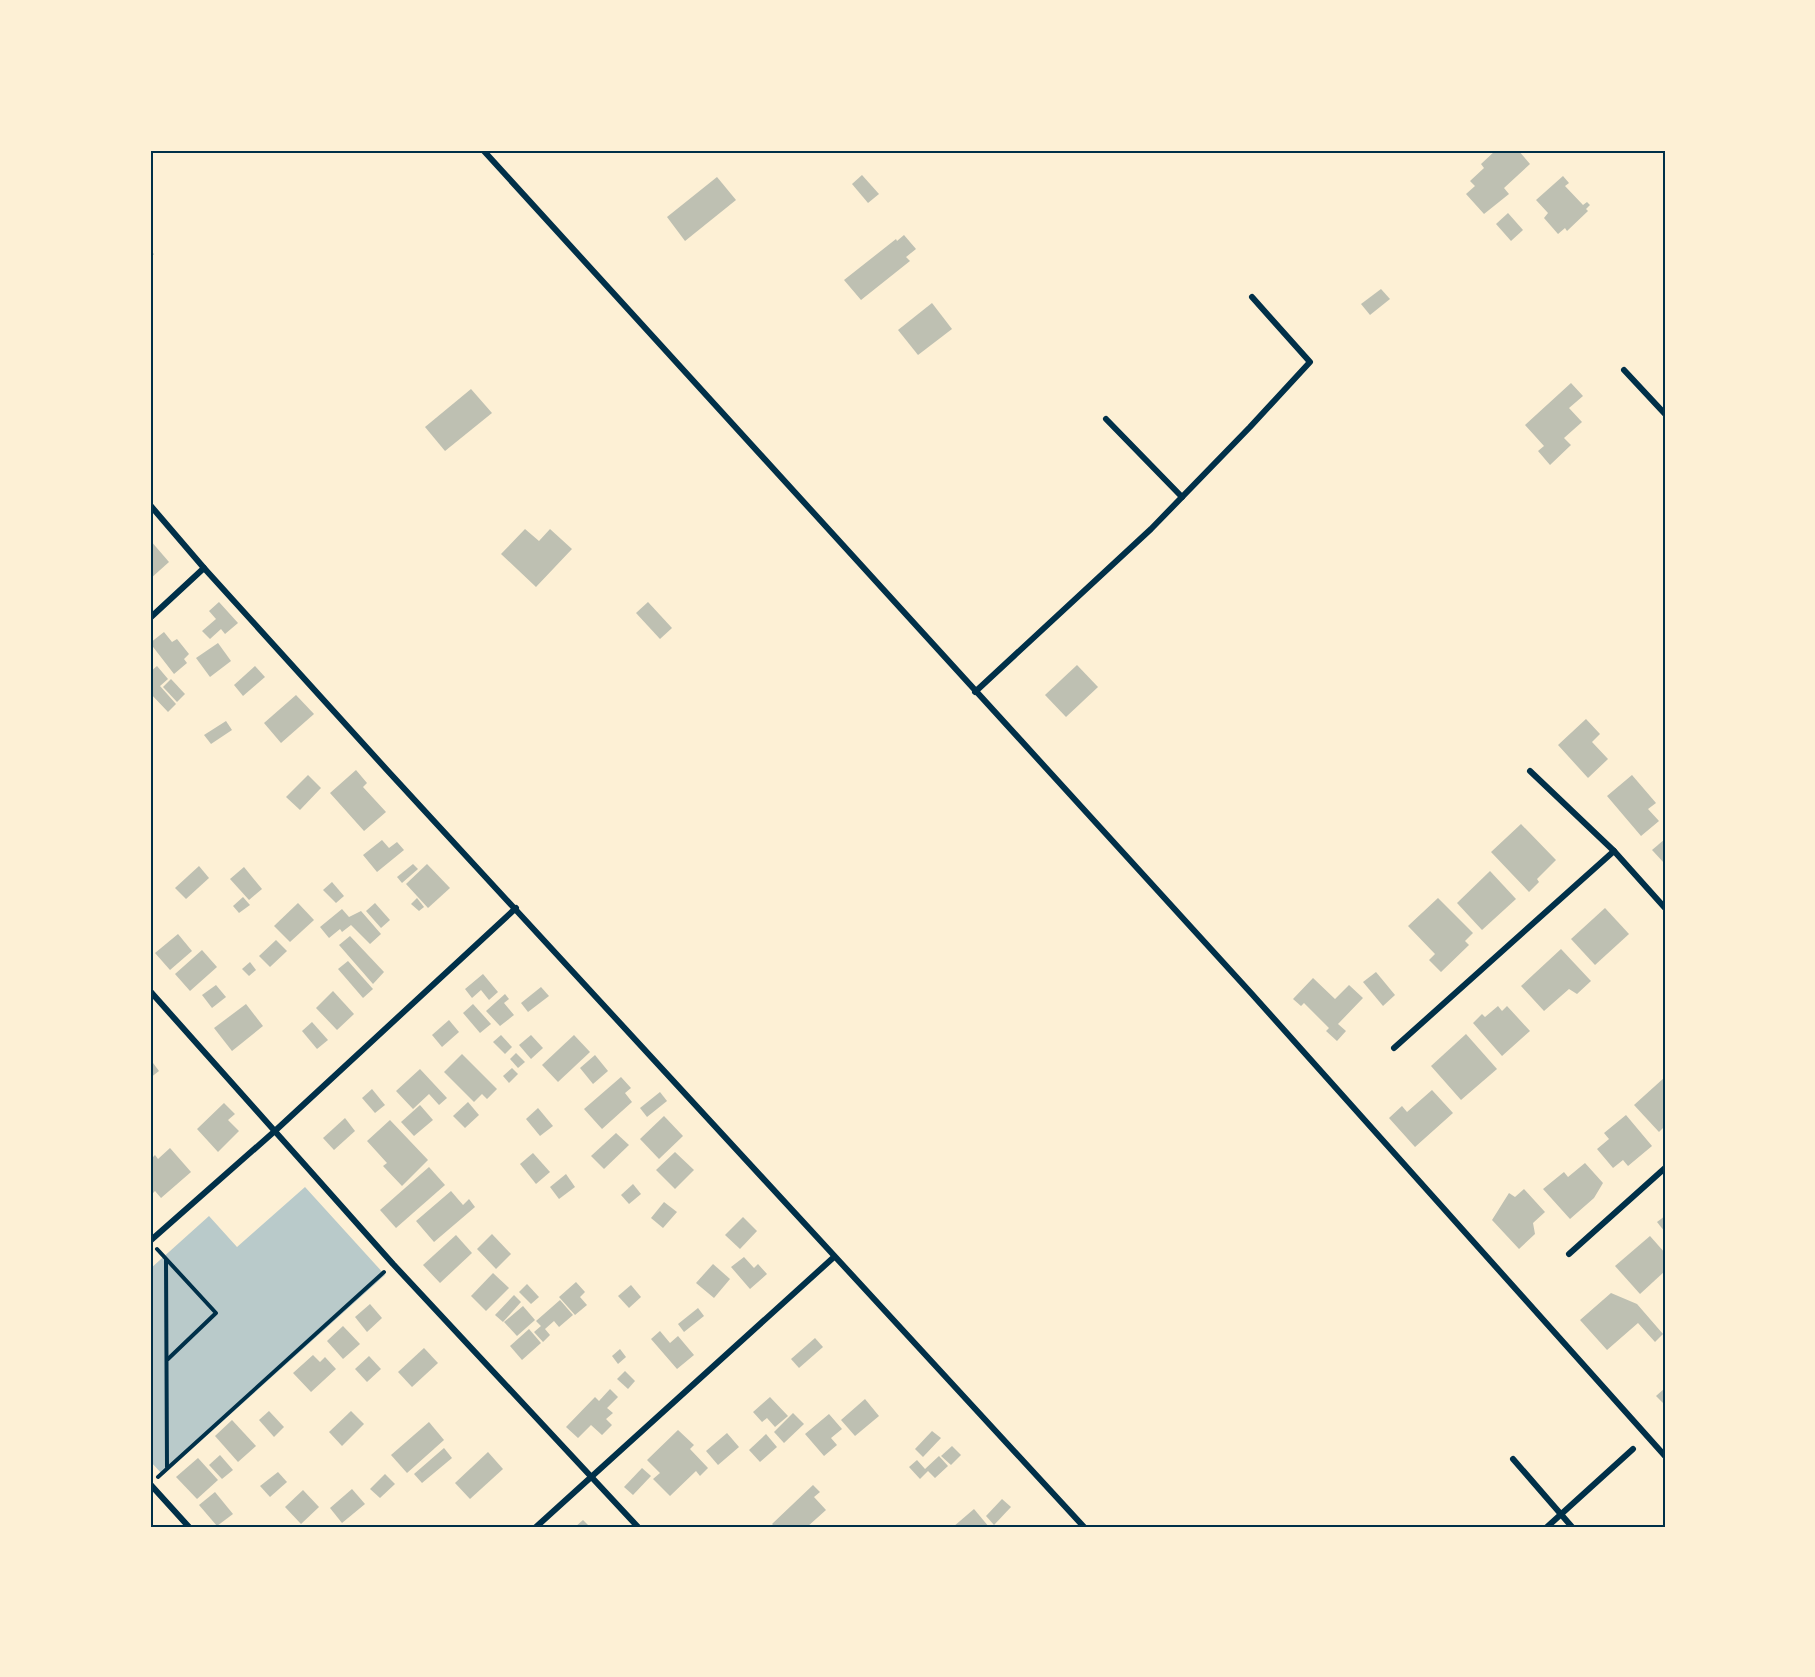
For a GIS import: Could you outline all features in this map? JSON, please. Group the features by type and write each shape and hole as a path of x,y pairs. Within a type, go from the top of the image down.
{"street":[{"path":"483,150 1251,993 1665,1456"},
{"path":"975,692 1151,529 1310,362 1252,297"},
{"path":"1624,370 1665,414"},
{"path":"1106,419 1182,497"},
{"path":"150,505 204,568 1084,1527"},
{"path":"150,618 204,568"},
{"path":"1530,771 1614,850 1665,908"},
{"path":"1394,1048 1614,850"},
{"path":"150,1241 276,1130 516,908"},
{"path":"150,991 393,1264 638,1527"},
{"path":"1569,1254 1665,1168"},
{"path":"536,1527 834,1257"},
{"path":"1547,1527 1633,1449"},
{"path":"1513,1459 1572,1527"},
{"path":"150,1484 189,1527"}],"path":[{"path":"155,1248 216,1313 167,1359"},
{"path":"166,1260 167,1468"},
{"path":"150,1484 393,1264"}],"shaded area":[{"path":"305,1187 385,1275 163,1475 150,1461 150,1269 209,1216 237,1247"}],"building":[{"path":"1496,150 1518,150 1530,164 1504,188 1509,194 1484,214 1466,194 1475,186 1470,181 1484,168 1481,164"},
{"path":"862,175 879,194 868,203 852,184"},
{"path":"1563,176 1569,183 1565,186 1583,205 1587,202 1590,205 1586,209 1588,211 1567,231 1565,228 1558,234 1544,218 1548,213 1536,200"},
{"path":"717,177 736,200 685,241 667,217"},
{"path":"1508,213 1523,230 1511,241 1496,224"},
{"path":"904,235 916,249 906,257 910,261 861,300 844,280"},
{"path":"1381,289 1390,299 1370,315 1361,304"},
{"path":"932,303 952,329 918,355 898,330"},
{"path":"1571,383 1583,396 1569,408 1582,422 1564,438 1571,445 1550,465 1538,451 1544,446 1525,425"},
{"path":"471,389 492,413 445,451 425,427"},
{"path":"525,529 539,541 550,529 572,549 536,587 501,554"},
{"path":"150,540 169,562 150,579"},
{"path":"219,602 238,623 225,634 221,629 210,639 202,631 216,619 209,611"},
{"path":"648,602 672,628 660,639 636,613"},
{"path":"164,632 172,642 177,639 189,654 184,659 187,663 174,674 150,643"},
{"path":"218,643 231,661 210,677 196,658"},
{"path":"1077,665 1098,687 1066,717 1045,695"},
{"path":"157,666 168,679 160,686 176,704 168,712 150,693 153,691 150,687 150,672"},
{"path":"255,666 265,677 243,696 234,685"},
{"path":"171,679 185,694 177,702 163,687"},
{"path":"296,695 314,714 281,743 264,723"},
{"path":"1586,719 1600,734 1592,742 1608,759 1588,778 1558,745"},
{"path":"226,721 232,730 211,744 204,735"},
{"path":"356,770 367,783 363,787 386,812 364,831 330,793"},
{"path":"308,775 321,788 300,810 286,797"},
{"path":"1632,775 1656,803 1648,809 1659,821 1641,836 1607,796"},
{"path":"1521,824 1556,860 1537,879 1539,882 1529,892 1491,852"},
{"path":"1665,839 1665,864 1652,850"},
{"path":"382,840 389,848 397,842 404,850 377,872 363,855"},
{"path":"413,864 418,869 402,883 397,877"},
{"path":"427,864 450,888 428,908 406,884"},
{"path":"199,866 209,878 186,899 175,888"},
{"path":"244,867 262,889 249,900 230,879"},
{"path":"1490,871 1516,899 1482,930 1457,903"},
{"path":"332,882 344,896 336,903 323,890"},
{"path":"243,897 250,905 239,913 233,906"},
{"path":"417,898 424,907 419,911 411,904"},
{"path":"1438,898 1473,933 1465,941 1469,945 1441,972 1429,960 1435,954 1408,926"},
{"path":"298,903 314,920 290,942 274,926"},
{"path":"375,903 390,920 381,928 366,911"},
{"path":"1605,908 1629,934 1595,965 1571,939"},
{"path":"342,909 349,917 361,911 381,934 370,944 351,925 342,932 340,929 329,938 320,927"},
{"path":"178,934 192,951 170,970 155,953"},
{"path":"350,936 384,972 373,984 339,945"},
{"path":"276,940 287,951 270,967 259,956"},
{"path":"1561,949 1591,981 1577,994 1569,989 1544,1011 1521,986"},
{"path":"202,950 217,967 190,991 175,974"},
{"path":"348,961 373,989 363,998 338,969"},
{"path":"250,962 256,970 249,976 242,969"},
{"path":"1376,972 1395,995 1383,1006 1363,982"},
{"path":"483,974 498,992 489,1000 481,990 472,998 465,989"},
{"path":"1313,978 1335,999 1349,985 1363,998 1338,1024 1346,1031 1337,1041 1326,1031 1329,1028 1304,1003 1301,1006 1293,999"},
{"path":"216,985 226,997 212,1008 202,995"},
{"path":"541,987 549,996 528,1012 521,1003"},
{"path":"333,991 354,1014 337,1030 316,1008"},
{"path":"505,994 509,999 504,1003 514,1015 500,1026 486,1011"},
{"path":"246,1004 263,1026 232,1051 214,1028"},
{"path":"473,1004 491,1024 480,1033 463,1013"},
{"path":"1498,1006 1502,1011 1507,1006 1530,1031 1502,1056 1473,1023 1482,1014 1485,1017"},
{"path":"449,1020 459,1032 442,1047 432,1035"},
{"path":"312,1022 328,1040 317,1049 302,1031"},
{"path":"1466,1034 1497,1069 1461,1100 1431,1066"},
{"path":"501,1035 512,1047 505,1054 493,1042"},
{"path":"531,1035 543,1048 531,1059 519,1045"},
{"path":"574,1035 590,1052 558,1082 542,1065"},
{"path":"516,1053 525,1062 518,1068 510,1059"},
{"path":"462,1054 497,1089 487,1099 482,1094 474,1102 444,1072"},
{"path":"595,1055 608,1071 593,1084 580,1068"},
{"path":"150,1059 159,1071 150,1078"},
{"path":"512,1068 518,1074 509,1083 503,1076"},
{"path":"420,1069 447,1098 439,1105 429,1094 413,1109 396,1091"},
{"path":"621,1077 631,1088 625,1093 632,1102 602,1129 584,1109"},
{"path":"1665,1077 1665,1126 1659,1132 1634,1105"},
{"path":"372,1089 385,1105 375,1113 362,1098"},
{"path":"1432,1090 1453,1113 1415,1147 1389,1118 1402,1106 1407,1112"},
{"path":"660,1092 667,1101 647,1117 640,1108"},
{"path":"468,1102 479,1115 465,1128 453,1116"},
{"path":"224,1103 235,1114 228,1120 239,1131 218,1152 197,1129"},
{"path":"420,1105 433,1120 414,1136 401,1122"},
{"path":"538,1108 553,1126 540,1136 526,1119"},
{"path":"1626,1115 1652,1146 1628,1166 1623,1160 1613,1168 1597,1149 1609,1139 1604,1133"},
{"path":"664,1116 683,1136 659,1159 640,1139"},
{"path":"345,1118 355,1131 334,1150 323,1138"},
{"path":"390,1120 428,1160 402,1186 383,1166 387,1163 367,1141"},
{"path":"616,1133 629,1145 604,1169 591,1156"},
{"path":"170,1148 191,1172 161,1198 155,1191 150,1196 150,1160 155,1155 158,1159"},
{"path":"675,1152 694,1170 675,1189 656,1170"},
{"path":"533,1153 550,1172 536,1184 520,1164"},
{"path":"1585,1163 1603,1183 1594,1198 1570,1219 1543,1189 1564,1172 1568,1177"},
{"path":"429,1167 445,1185 396,1228 380,1210"},
{"path":"566,1174 575,1187 559,1199 550,1187"},
{"path":"633,1184 641,1194 629,1204 621,1195"},
{"path":"1524,1189 1545,1212 1533,1223 1535,1234 1519,1249 1492,1220 1509,1193 1515,1197"},
{"path":"451,1191 463,1205 469,1199 475,1207 434,1242 416,1221"},
{"path":"664,1202 677,1212 663,1228 651,1218"},
{"path":"1665,1216 1665,1232 1657,1222"},
{"path":"743,1217 757,1231 740,1249 725,1235"},
{"path":"492,1234 511,1254 496,1269 477,1249"},
{"path":"456,1235 472,1253 440,1283 423,1265"},
{"path":"1650,1236 1665,1253 1665,1271 1640,1294 1615,1266"},
{"path":"744,1257 754,1268 758,1264 767,1274 750,1289 731,1267"},
{"path":"713,1264 730,1279 714,1298 696,1283"},
{"path":"493,1273 509,1288 486,1311 471,1296"},
{"path":"576,1282 585,1292 580,1297 587,1305 575,1315 559,1297"},
{"path":"527,1284 539,1297 531,1304 519,1292"},
{"path":"631,1285 641,1297 629,1308 618,1296"},
{"path":"1611,1293 1637,1304 1663,1334 1655,1342 1638,1323 1607,1350 1580,1320"},
{"path":"514,1295 521,1302 503,1322 495,1315"},
{"path":"560,1300 573,1315 559,1327 554,1321 545,1329 550,1335 543,1342 534,1332 541,1326 536,1321"},
{"path":"370,1304 382,1318 367,1332 355,1317"},
{"path":"523,1306 535,1320 517,1336 504,1322"},
{"path":"698,1308 704,1316 684,1332 678,1324"},
{"path":"343,1326 360,1344 343,1359 327,1341"},
{"path":"529,1329 541,1343 522,1360 510,1346"},
{"path":"660,1331 670,1343 678,1336 694,1355 677,1369 651,1339"},
{"path":"815,1338 823,1347 799,1368 791,1359"},
{"path":"424,1348 438,1363 412,1387 398,1372"},
{"path":"620,1349 626,1357 618,1364 612,1356"},
{"path":"313,1355 320,1362 325,1357 336,1369 311,1392 293,1373"},
{"path":"369,1356 381,1369 367,1382 355,1369"},
{"path":"625,1371 635,1381 628,1389 617,1379"},
{"path":"1665,1388 1665,1405 1656,1396"},
{"path":"610,1389 618,1397 607,1408 613,1413 606,1419 612,1425 602,1435 591,1425 578,1438 566,1427 595,1397 599,1401"},
{"path":"770,1397 788,1416 775,1427 767,1418 762,1422 753,1412"},
{"path":"865,1399 879,1416 855,1436 841,1420"},
{"path":"269,1411 284,1427 274,1437 259,1420"},
{"path":"351,1411 364,1424 342,1446 329,1432"},
{"path":"793,1413 804,1424 784,1443 774,1432"},
{"path":"829,1414 842,1429 831,1438 837,1445 824,1456 805,1434"},
{"path":"232,1420 256,1446 238,1462 215,1436"},
{"path":"429,1422 444,1440 407,1473 391,1455"},
{"path":"678,1430 694,1445 690,1449 708,1468 700,1476 696,1471 670,1496 653,1479 660,1473 647,1460"},
{"path":"932,1431 941,1438 923,1457 915,1449"},
{"path":"727,1433 739,1447 718,1465 706,1451"},
{"path":"766,1434 777,1447 760,1462 749,1450"},
{"path":"952,1446 961,1455 951,1465 941,1456"},
{"path":"444,1448 452,1458 422,1483 414,1474"},
{"path":"488,1452 503,1469 470,1499 455,1483"},
{"path":"220,1455 233,1470 222,1479 209,1465"},
{"path":"939,1456 948,1466 935,1478 928,1471 920,1479 909,1467 917,1460 925,1469"},
{"path":"198,1458 218,1480 197,1499 176,1477"},
{"path":"642,1468 651,1476 633,1495 624,1487"},
{"path":"278,1472 287,1482 270,1497 260,1486"},
{"path":"385,1474 395,1484 380,1498 370,1489"},
{"path":"813,1485 820,1492 814,1497 826,1510 807,1527 775,1527 772,1524"},
{"path":"352,1489 365,1504 342,1523 330,1508"},
{"path":"303,1490 319,1507 301,1524 285,1507"},
{"path":"215,1492 233,1514 217,1526 199,1505"},
{"path":"1002,1499 1011,1507 994,1525 986,1516"},
{"path":"974,1509 989,1527 953,1527"},
{"path":"583,1520 590,1527 575,1527"}]}
